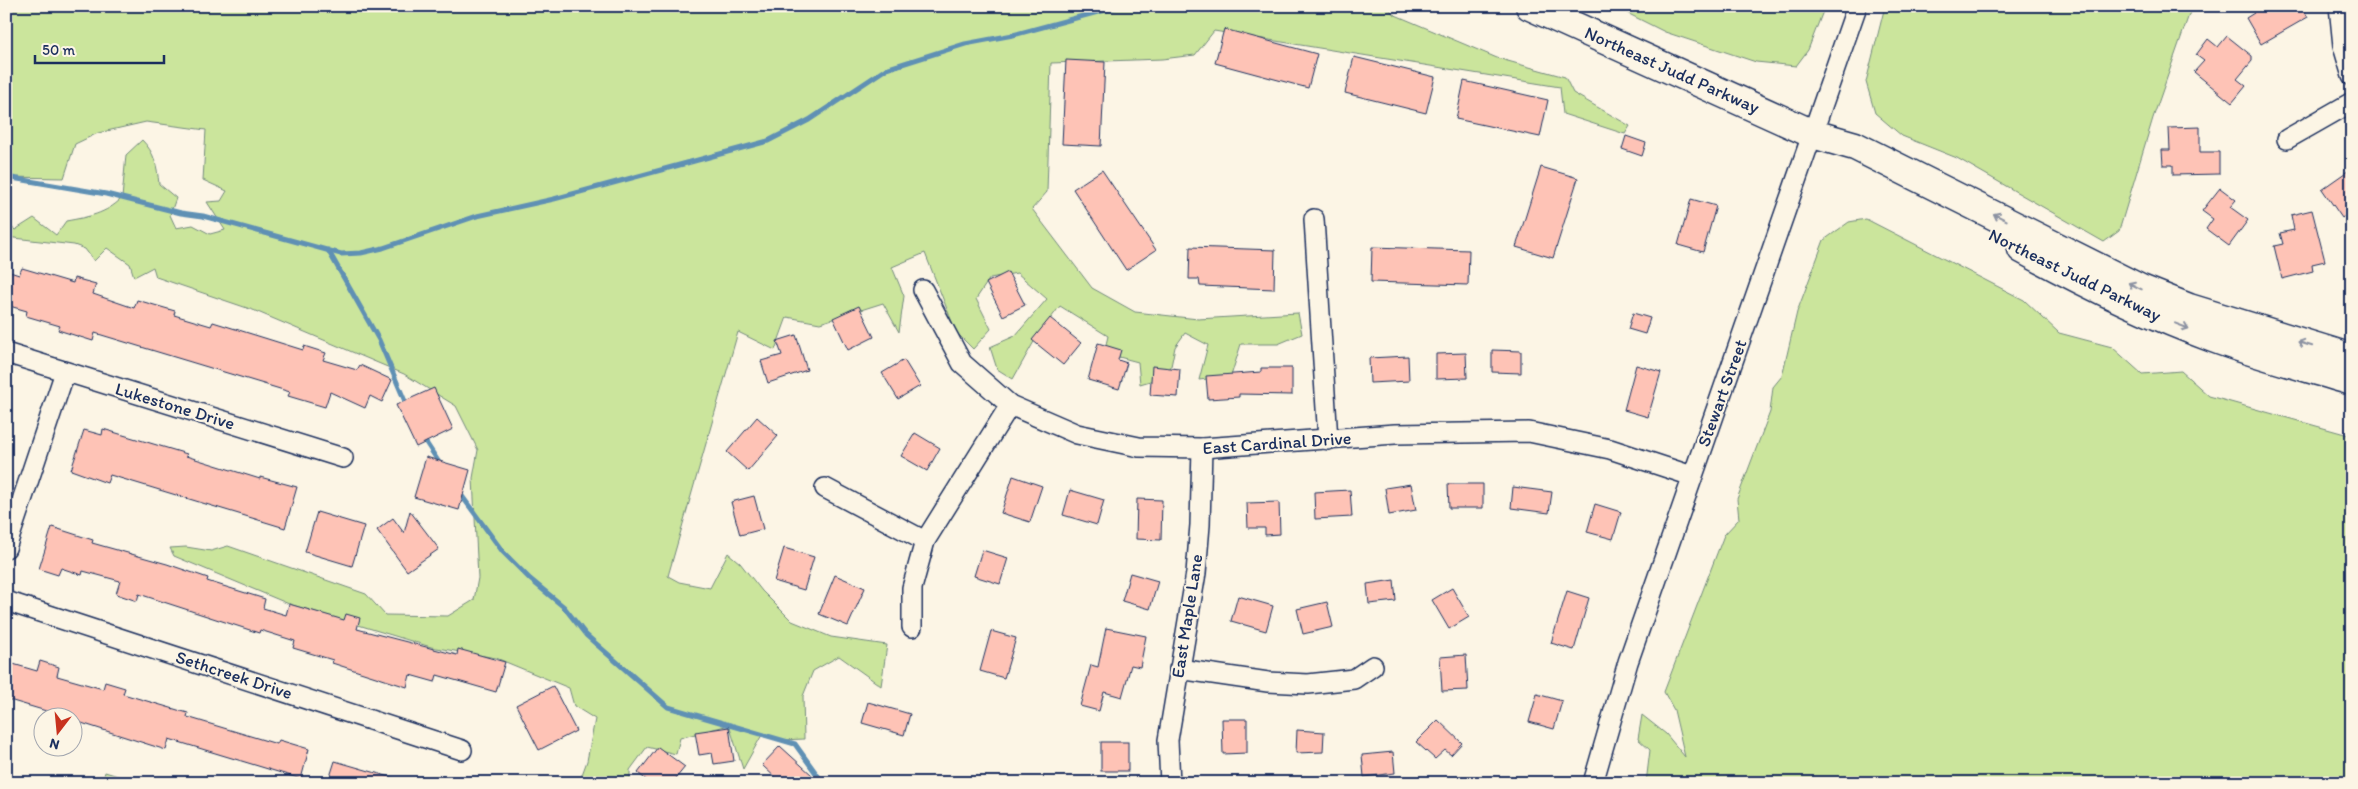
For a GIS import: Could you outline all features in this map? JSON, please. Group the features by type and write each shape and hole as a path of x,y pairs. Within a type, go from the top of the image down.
{"highway":[{"name":"Northeast Judd Parkway","path":"1530,6 1813,134 1855,146 2140,289 2189,308 2352,358"},
{"name":"Northeast Judd Parkway","path":"1813,134 1849,160 2082,282 2156,316 2214,339 2352,381"}],"street":[{"name":"Stewart Street","path":"1593,783 1628,662 1857,6"},
{"path":"2339,6 2343,46 2352,76"},
{"path":"2287,139 2352,102"},
{"path":"1314,219 1328,440"},
{"name":"East Cardinal Drive","path":"923,290 962,363 1010,405 1077,434 1139,447 1202,448 1395,434 1529,432 1610,449 1692,476"},
{"name":"Lukestone Drive","path":"6,353 343,458"},
{"path":"6,548 65,372"},
{"path":"912,627 912,588 925,541 1010,405"},
{"name":"East Maple Lane","path":"1170,783 1168,740 1196,573 1200,525 1202,448"},
{"path":"826,488 925,541"},
{"name":"Sethcreek Drive","path":"6,601 462,750"},
{"path":"1179,669 1268,682 1308,684 1354,678 1373,666"}],"green space":[{"path":"6,6 1388,6 1393,14 1497,58 1565,77 1573,93 1630,126 1625,134 1563,114 1560,87 1214,31 1195,55 1162,59 1051,63 1047,192 1032,209 1092,288 1135,312 1198,319 1298,313 1302,334 1278,344 1241,344 1231,376 1199,380 1208,345 1185,333 1175,347 1170,371 1157,379 1140,384 1138,362 1104,353 1108,336 1060,306 1036,338 1013,379 997,369 990,347 1015,336 1047,299 1017,273 990,278 976,299 991,329 973,349 956,332 925,253 892,267 904,296 899,332 883,303 820,323 787,317 775,350 738,332 668,576 679,582 710,588 728,553 740,563 762,591 792,621 831,637 887,645 881,686 839,656 813,671 803,696 804,739 782,740 763,733 743,769 729,725 680,738 676,754 647,747 630,770 630,783 579,783 587,761 595,719 574,706 569,688 496,658 431,647 289,604 174,556 170,548 186,547 211,551 228,546 366,594 385,615 448,616 474,600 478,578 473,478 478,450 456,406 404,374 253,310 156,277 153,267 134,277 130,264 107,248 94,261 85,249 74,245 6,237 6,222 15,230 34,218 56,235 66,221 96,214 110,208 122,198 126,155 142,140 155,160 159,184 176,198 170,215 176,228 193,225 210,234 225,230 207,202 221,201 227,191 203,180 206,130 146,122 98,133 75,144 64,178 6,177"},
{"path":"1613,6 1825,6 1808,50 1796,66 1756,62 1665,32"},
{"path":"1885,6 2192,6 2153,118 2119,231 2104,242 1957,158 1902,136 1875,113 1866,82"},
{"path":"1866,219 2024,300 2059,333 2112,347 2142,374 2181,371 2209,396 2352,436 2352,783 1646,783 1650,750 1638,739 1642,715 1666,734 1685,757 1674,710 1664,692 1724,535 1739,519 1737,499 1770,412 1773,387 1782,376 1797,312 1824,240 1849,222"},
{"path":"105,772 141,783 102,783"}],"building":[{"path":"2250,6 2301,6 2308,17 2261,44 2246,18 2254,13"},
{"path":"1224,29 1317,54 1308,88 1215,63"},
{"path":"2227,36 2252,56 2252,61 2237,79 2246,86 2232,103 2194,72 2204,61 2196,55 2208,39 2218,47"},
{"path":"1354,57 1435,77 1426,113 1345,93"},
{"path":"1066,60 1105,62 1101,146 1062,144"},
{"path":"1464,81 1548,100 1540,137 1456,119"},
{"path":"2200,127 2200,152 2219,152 2219,174 2173,175 2173,165 2163,165 2162,150 2170,150 2169,128"},
{"path":"1626,136 1646,143 1642,156 1622,149"},
{"path":"1541,167 1578,178 1553,258 1516,247"},
{"path":"2352,168 2352,211 2342,218 2322,189"},
{"path":"1102,170 1156,250 1126,270 1073,189"},
{"path":"2220,188 2236,200 2230,207 2248,220 2229,246 2206,229 2213,219 2202,211"},
{"path":"1691,199 1716,206 1703,252 1678,245"},
{"path":"2312,210 2325,261 2312,264 2313,271 2282,279 2274,246 2283,244 2280,233 2294,230 2291,215"},
{"path":"1190,247 1275,250 1274,289 1200,286 1199,279 1189,279"},
{"path":"1372,247 1469,250 1468,285 1371,282"},
{"path":"22,268 73,283 74,278 96,284 93,294 134,308 137,300 175,311 174,315 211,326 213,322 303,350 304,346 326,353 323,360 357,370 360,365 392,380 382,402 370,396 365,408 330,392 325,407 288,396 290,392 95,333 93,341 58,330 60,326 26,316 27,311 6,305 6,284 10,272 19,275"},
{"path":"1008,272 1025,305 1003,316 986,283"},
{"path":"859,306 874,337 848,350 833,318"},
{"path":"1633,313 1650,318 1645,334 1628,329"},
{"path":"1050,318 1081,343 1063,365 1032,340"},
{"path":"796,335 807,370 768,383 761,361 782,355 777,341"},
{"path":"1098,343 1121,350 1118,360 1127,363 1119,389 1088,380"},
{"path":"1492,350 1521,351 1521,373 1492,372"},
{"path":"1466,353 1467,378 1436,379 1436,354"},
{"path":"1408,356 1409,381 1370,383 1369,358"},
{"path":"904,360 920,386 898,399 882,373"},
{"path":"1636,365 1661,372 1648,417 1624,410"},
{"path":"1152,366 1180,369 1178,397 1150,395"},
{"path":"1261,368 1292,368 1292,395 1239,394 1239,397 1208,399 1206,376 1261,372"},
{"path":"434,388 453,429 416,447 396,405"},
{"path":"757,417 778,436 748,471 727,452"},
{"path":"103,429 187,454 186,456 260,479 260,477 297,487 285,528 110,475 107,483 71,470 84,430 102,435"},
{"path":"915,433 940,448 927,471 901,456"},
{"path":"426,457 470,470 459,510 414,497"},
{"path":"1013,476 1042,486 1030,522 1001,513"},
{"path":"1411,484 1416,510 1389,515 1385,488"},
{"path":"1448,484 1483,484 1483,508 1449,508"},
{"path":"1513,487 1552,492 1549,513 1511,508"},
{"path":"1070,490 1104,500 1097,525 1063,515"},
{"path":"1350,490 1352,517 1315,519 1314,492"},
{"path":"754,496 763,529 740,535 731,502"},
{"path":"1137,499 1162,500 1161,540 1136,539"},
{"path":"1279,502 1280,534 1265,535 1265,528 1248,528 1247,503"},
{"path":"1595,504 1621,512 1613,539 1587,532"},
{"path":"410,511 439,549 407,571 377,530 393,518 404,533"},
{"path":"317,512 364,526 352,566 305,552"},
{"path":"52,527 93,540 92,543 167,564 208,578 207,581 265,599 263,608 286,615 289,604 344,620 346,614 360,618 357,629 457,655 458,649 505,662 496,692 437,675 435,682 410,675 407,687 332,663 333,660 293,648 295,641 260,630 259,633 139,594 137,601 116,594 120,581 83,571 82,575 61,568 58,575 39,569"},
{"path":"784,548 814,557 804,590 774,581"},
{"path":"982,550 1008,558 1000,584 974,576"},
{"path":"1130,573 1158,581 1150,609 1122,601"},
{"path":"835,575 865,588 848,626 819,614"},
{"path":"1394,580 1396,601 1369,604 1367,584"},
{"path":"1452,588 1469,617 1449,629 1432,600"},
{"path":"1567,591 1589,598 1574,650 1551,643"},
{"path":"1238,596 1273,606 1266,631 1231,621"},
{"path":"1327,602 1333,627 1303,634 1297,609"},
{"path":"1106,628 1146,636 1140,667 1131,665 1122,697 1104,692 1099,711 1080,706 1091,665 1098,667"},
{"path":"991,631 1016,638 1004,678 980,671"},
{"path":"1466,655 1468,690 1442,691 1440,657"},
{"path":"40,661 59,667 57,676 103,689 105,682 125,688 123,694 188,713 187,717 277,744 279,740 309,749 301,779 169,739 166,750 82,723 82,706 32,707 6,699 6,688 13,664 37,671"},
{"path":"553,686 576,731 539,750 516,705"},
{"path":"1537,694 1562,701 1554,729 1529,722"},
{"path":"868,702 910,714 904,735 862,723"},
{"path":"1222,719 1247,719 1247,753 1223,754"},
{"path":"1438,720 1462,743 1451,755 1445,750 1435,759 1416,742"},
{"path":"729,727 734,761 714,764 712,753 699,755 695,732"},
{"path":"1297,730 1324,732 1323,752 1296,753"},
{"path":"1101,742 1128,742 1128,771 1101,771"},
{"path":"780,746 812,775 805,783 781,783 762,765"},
{"path":"658,747 685,767 672,783 650,783 638,773"},
{"path":"1393,752 1395,773 1364,777 1362,755"},
{"path":"335,761 397,779 397,783 328,783"}],"waterway":[{"path":"6,177 106,194 181,213 203,216 341,254 361,253 383,248 477,216 554,199 768,141 809,120 886,69 965,44 1013,35 1120,6"},
{"path":"328,250 379,340 407,406"},
{"path":"423,438 440,464"},
{"path":"459,492 503,552 530,579 564,607 586,635 668,707 795,744 823,783"}]}
